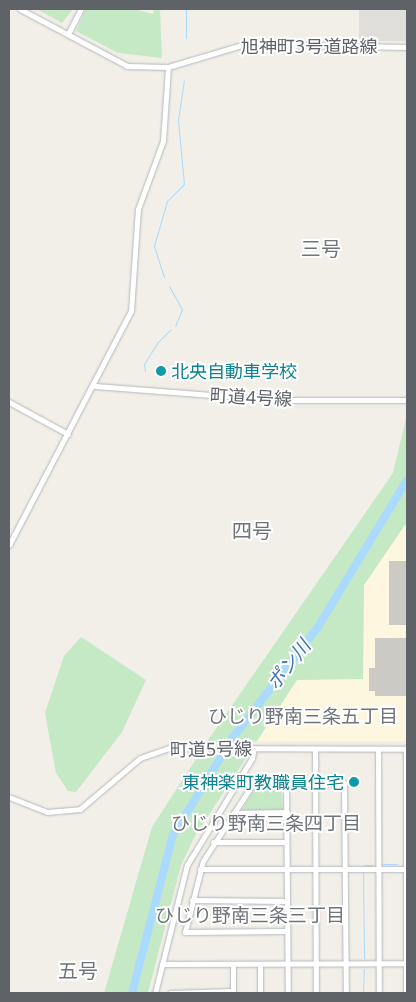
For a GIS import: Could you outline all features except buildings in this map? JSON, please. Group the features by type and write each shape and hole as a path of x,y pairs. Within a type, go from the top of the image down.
{"street":[{"name":"旭神町3号道路線","path":"20,9 127,66 168,67 245,44 407,47"},
{"path":"68,34 81,9"},
{"path":"9,544 95,386 131,311 138,209 163,142 168,67"},
{"name":"町道4号線","path":"95,386 276,400 407,400"},
{"path":"9,402 68,434"},
{"name":"町道5号線","path":"9,796 48,812 80,809 140,758 169,748 407,749"},
{"path":"155,993 193,851 252,758 254,748"},
{"path":"316,749 316,993"},
{"path":"378,749 379,993"},
{"path":"406,993 407,749"},
{"path":"287,931 185,932 200,869 213,842 252,784 344,782 346,993"},
{"path":"286,783 288,993"},
{"path":"234,813 287,812"},
{"path":"213,842 286,842"},
{"path":"200,869 407,869"},
{"path":"192,900 286,900"},
{"path":"162,964 407,963"},
{"path":"170,993 233,992 233,964"},
{"path":"260,964 260,993"}],"shaded area":[{"path":"359,9 407,9 407,41 359,41"},
{"path":"407,522 407,741 257,741 297,680 363,679 364,585"}],"green space":[{"path":"37,9 73,9 62,23"},
{"path":"86,9 134,9 153,14 154,9 160,9 162,58 118,53 76,31"},
{"path":"407,414 407,522 364,585 363,679 297,680 257,741 206,743 393,473"},
{"path":"81,637 146,680 122,732 76,792 68,791 56,773 45,713 64,656"},
{"path":"250,752 195,836 181,865 148,993 104,993 152,827 200,753"},
{"path":"281,785 283,810 242,810 256,786"}],"waterway":[{"path":"186,9 186,38"},
{"path":"164,277 154,246 167,201 184,184 178,120 184,80"},
{"path":"169,286 182,309 175,326"},
{"path":"145,371 144,364 158,342 171,329"},
{"name":"ポン川","path":"132,993 173,835 234,736 318,627 407,480"},
{"path":"383,864 397,864"},
{"path":"364,865 372,865"},
{"path":"363,873 364,958"},
{"path":"363,993 364,969"}],"place":[{"name":"北央自動車学校","path":"161,371"},
{"name":"東神楽町教職員住宅","path":"354,782"}],"district":[{"name":"三号","path":"321,248"},
{"name":"四号","path":"252,530"},
{"name":"ひじり野南三条五丁目","path":"303,717"},
{"name":"ひじり野南三条四丁目","path":"266,824"},
{"name":"ひじり野南三条三丁目","path":"250,916"},
{"name":"五号","path":"78,970"}]}
